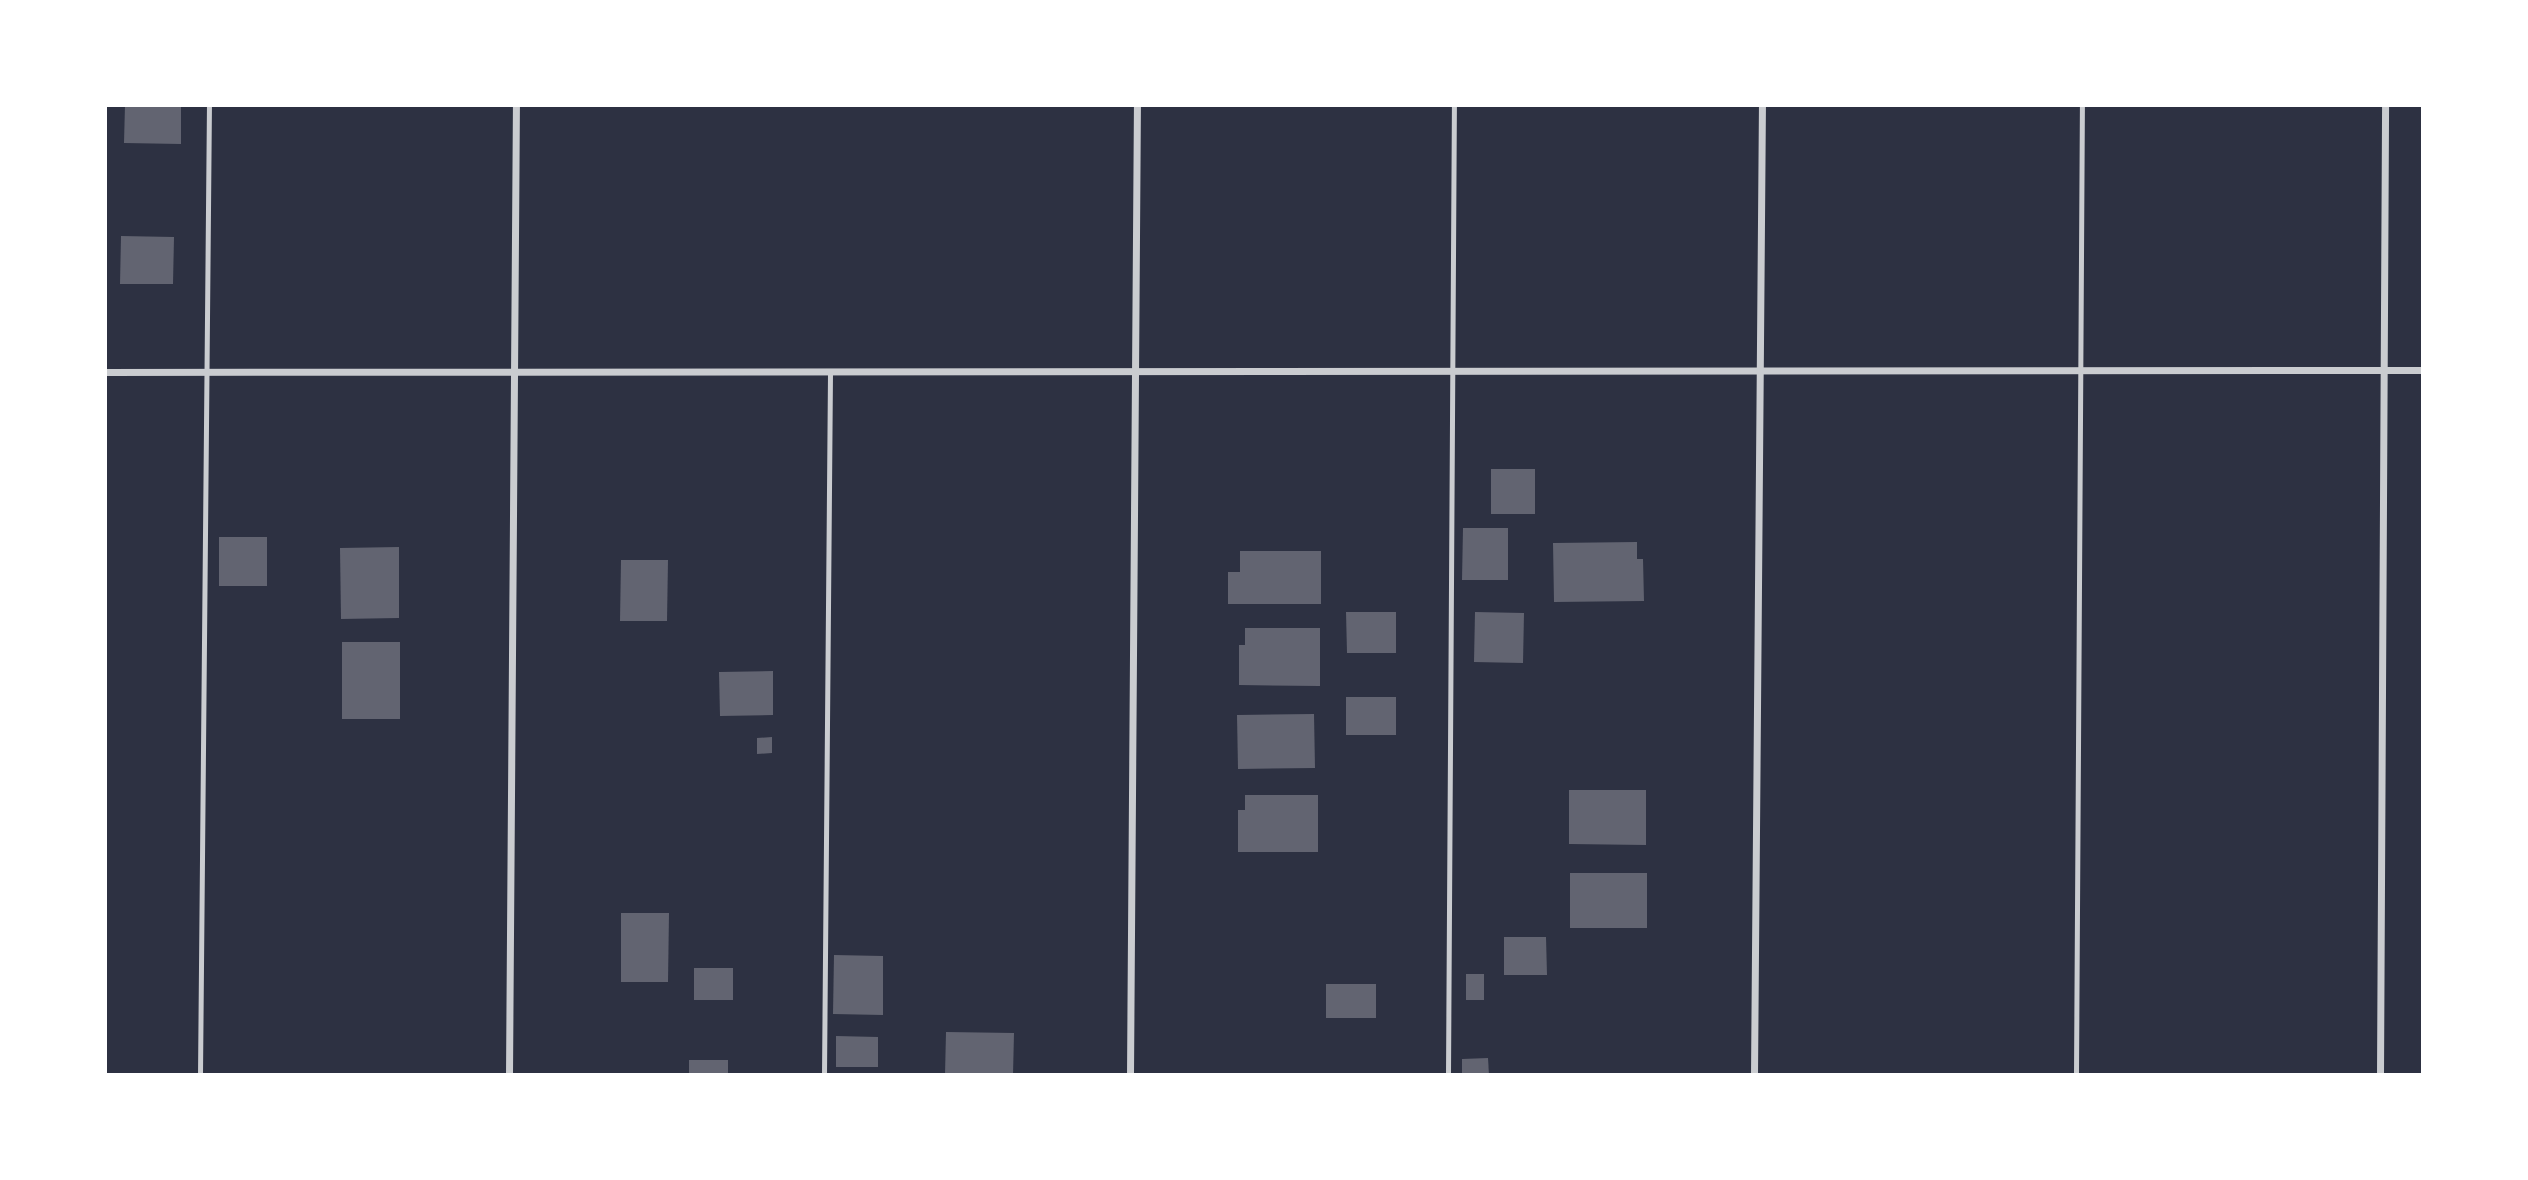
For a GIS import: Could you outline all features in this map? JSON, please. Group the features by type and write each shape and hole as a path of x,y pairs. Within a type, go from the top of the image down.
{"street":[{"path":"509,1075 516,105"},
{"path":"1130,1075 1137,105"},
{"path":"1754,1075 1762,105"},
{"path":"2379,1075 2385,105"},
{"path":"105,372 2423,370"}],"lane":[{"path":"200,1075 209,105"},
{"path":"1448,1075 1454,105"},
{"path":"2076,1075 2082,105"},
{"path":"824,1075 830,372"}],"building":[{"path":"125,105 181,105 181,144 124,143"},
{"path":"121,236 174,237 173,284 120,284"},
{"path":"1491,469 1535,469 1535,514 1491,514"},
{"path":"1463,528 1508,528 1508,580 1462,580"},
{"path":"219,537 267,537 267,586 219,586"},
{"path":"1637,542 1637,559 1643,559 1644,601 1554,602 1553,543"},
{"path":"399,547 399,618 341,619 340,548"},
{"path":"1240,551 1321,551 1321,604 1228,604 1228,572 1240,572"},
{"path":"621,560 668,560 667,621 620,621"},
{"path":"1346,612 1396,612 1396,653 1347,653"},
{"path":"1475,612 1524,613 1523,663 1474,662"},
{"path":"1245,628 1320,628 1320,686 1239,685 1239,645 1245,645"},
{"path":"342,642 400,642 400,719 342,719"},
{"path":"773,671 773,715 720,716 719,672"},
{"path":"1346,697 1396,697 1396,735 1346,735"},
{"path":"1314,714 1315,768 1238,769 1237,715"},
{"path":"772,737 772,753 757,754 757,738"},
{"path":"1569,790 1646,790 1646,845 1569,844"},
{"path":"1245,795 1318,795 1318,852 1238,852 1238,810 1245,810"},
{"path":"1570,873 1647,873 1647,928 1570,928"},
{"path":"621,913 669,913 668,982 621,982"},
{"path":"1504,937 1546,937 1547,975 1504,975"},
{"path":"834,955 883,956 883,1015 833,1014"},
{"path":"694,968 733,968 733,1000 694,1000"},
{"path":"1466,974 1484,974 1484,1000 1466,1000"},
{"path":"1326,984 1376,984 1376,1018 1326,1018"},
{"path":"946,1032 1014,1033 1013,1075 945,1075"},
{"path":"836,1036 878,1037 878,1067 836,1067"},
{"path":"1488,1058 1489,1075 1462,1075 1462,1059"},
{"path":"689,1060 728,1060 728,1075 689,1075"}]}
